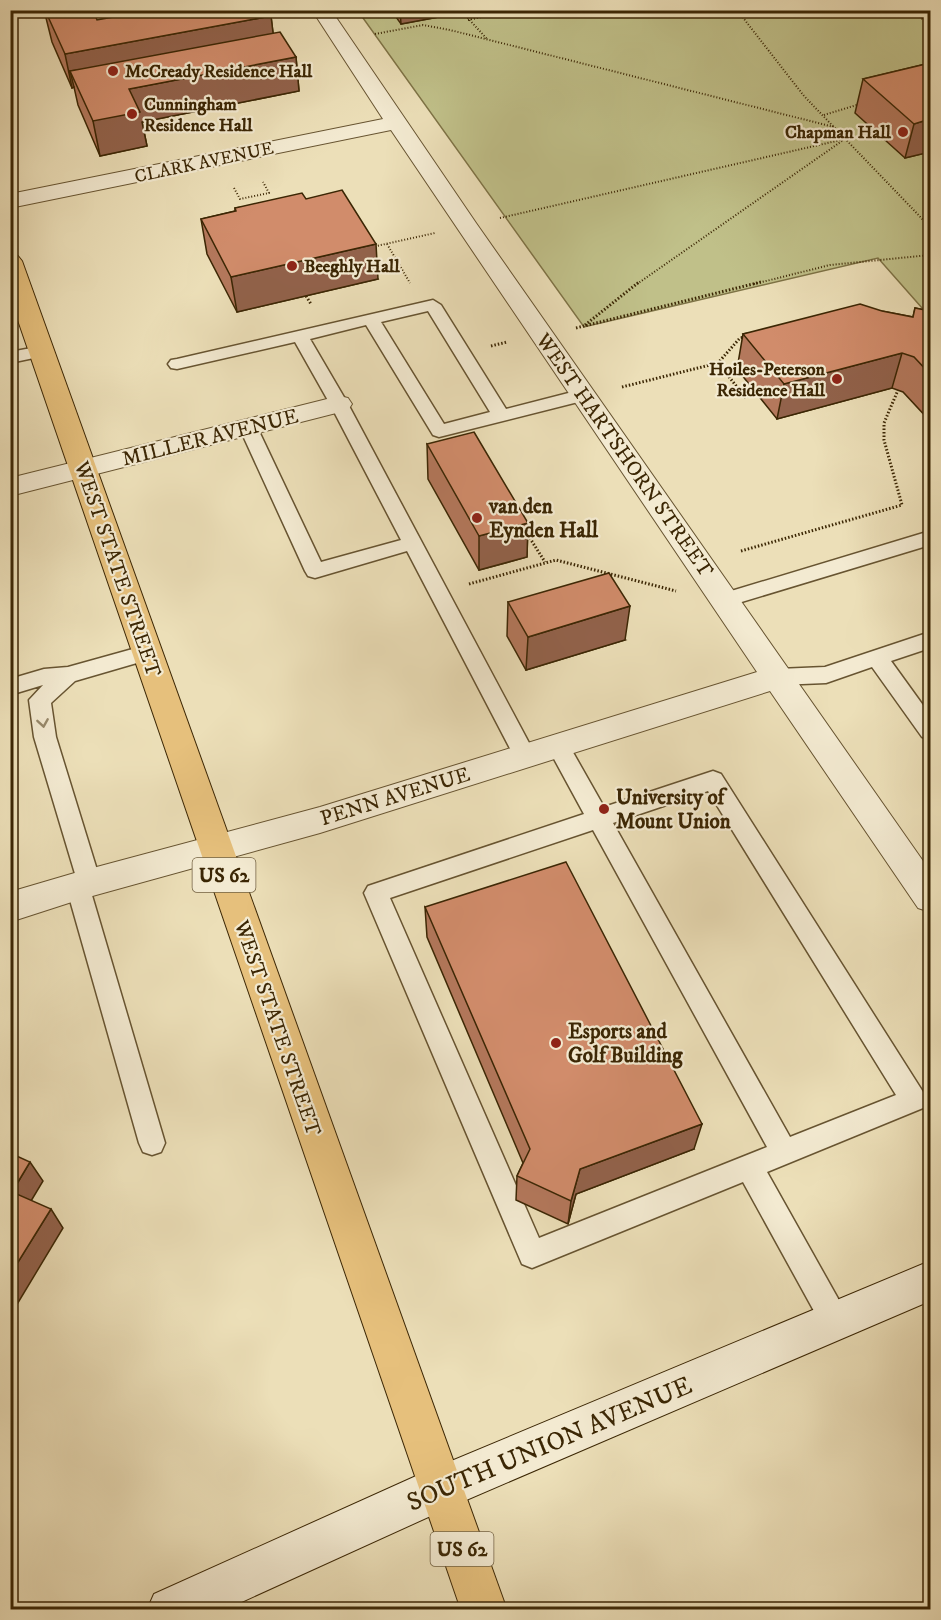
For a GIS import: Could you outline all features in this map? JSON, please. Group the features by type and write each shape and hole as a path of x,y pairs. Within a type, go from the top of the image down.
{"highway":[{"name":"WEST STATE STREET","path":"10,261 26,355 82,469 441,1488"},
{"name":"US 62","path":"441,1488 484,1610"}],"street":[{"name":"WEST HARTSHORN STREET","path":"321,10 466,225 930,898"},
{"name":"CLARK AVENUE","path":"10,201 398,122"},
{"name":"MILLER AVENUE","path":"10,486 339,404"},
{"name":"PENN AVENUE","path":"10,907 84,884 320,820 778,677"},
{"name":"SOUTH UNION AVENUE","path":"170,1610 441,1488 930,1281"}],"lane":[{"path":"177,364 433,305 501,415"},
{"path":"371,319 439,431 584,395"},
{"path":"299,335 339,404 525,756"},
{"path":"248,427 315,571 413,543"},
{"path":"720,593 930,538"},
{"path":"778,677 826,675 930,640"},
{"path":"10,687 44,678 68,675 147,653"},
{"path":"877,658 930,731"},
{"path":"68,675 40,700 45,736 152,1143"},
{"path":"558,746 784,1152"},
{"path":"713,780 914,1100 784,1152 532,1254 376,893 713,780"},
{"path":"749,1166 835,1321"}],"path":[{"path":"459,10 488,39"},
{"path":"465,16 469,10"},
{"path":"468,20 513,10"},
{"path":"737,10 760,44 823,115 930,227"},
{"path":"913,10 930,26"},
{"path":"86,13 118,21"},
{"path":"339,39 423,25 488,39 834,127"},
{"path":"823,115 867,102"},
{"path":"369,248 845,139"},
{"path":"583,327 624,293 845,139"},
{"path":"234,188 240,199 269,193 262,182"},
{"path":"254,196 259,206"},
{"path":"387,244 409,281"},
{"path":"543,335 830,265 930,255"},
{"path":"622,387 718,363 740,338 750,337"},
{"path":"718,363 745,396 756,394"},
{"path":"741,551 902,505 884,440 884,423 898,390"},
{"path":"520,523 544,562"},
{"path":"439,593 556,560 675,591 720,593"}],"green space":[{"path":"358,11 930,11 930,317 878,258 584,327"}],"building":[{"path":"45,10 93,10 97,20 153,10 268,10 271,16 65,54"},
{"path":"280,32 296,57 129,89 140,112 93,121 70,71"},
{"path":"930,63 930,119 914,124 863,79"},
{"path":"342,190 376,244 231,277 201,219 236,211 235,208 302,193 306,199"},
{"path":"860,304 913,317 915,308 930,311 930,374 914,357 902,353 784,384 743,334"},
{"path":"474,432 528,523 479,536 427,444"},
{"path":"609,573 630,606 528,637 508,602"},
{"name":"Esports and Golf Building","path":"566,862 702,1124 580,1169 571,1201 517,1176 530,1149 425,907"},
{"path":"10,1153 30,1162 12,1192 51,1209 10,1275"}],"place":[{"name":"McCready Residence Hall","path":"113,71"},
{"name":"Cunningham Residence Hall","path":"132,114"},
{"name":"Chapman Hall","path":"903,132"},
{"name":"Beeghly Hall","path":"292,266"},
{"name":"Hoiles-Peterson Residence Hall","path":"837,379"},
{"name":"van den Eynden Hall","path":"477,518"},
{"name":"University of Mount Union","path":"604,809"},
{"name":"Esports and Golf Building","path":"556,1043"}]}
